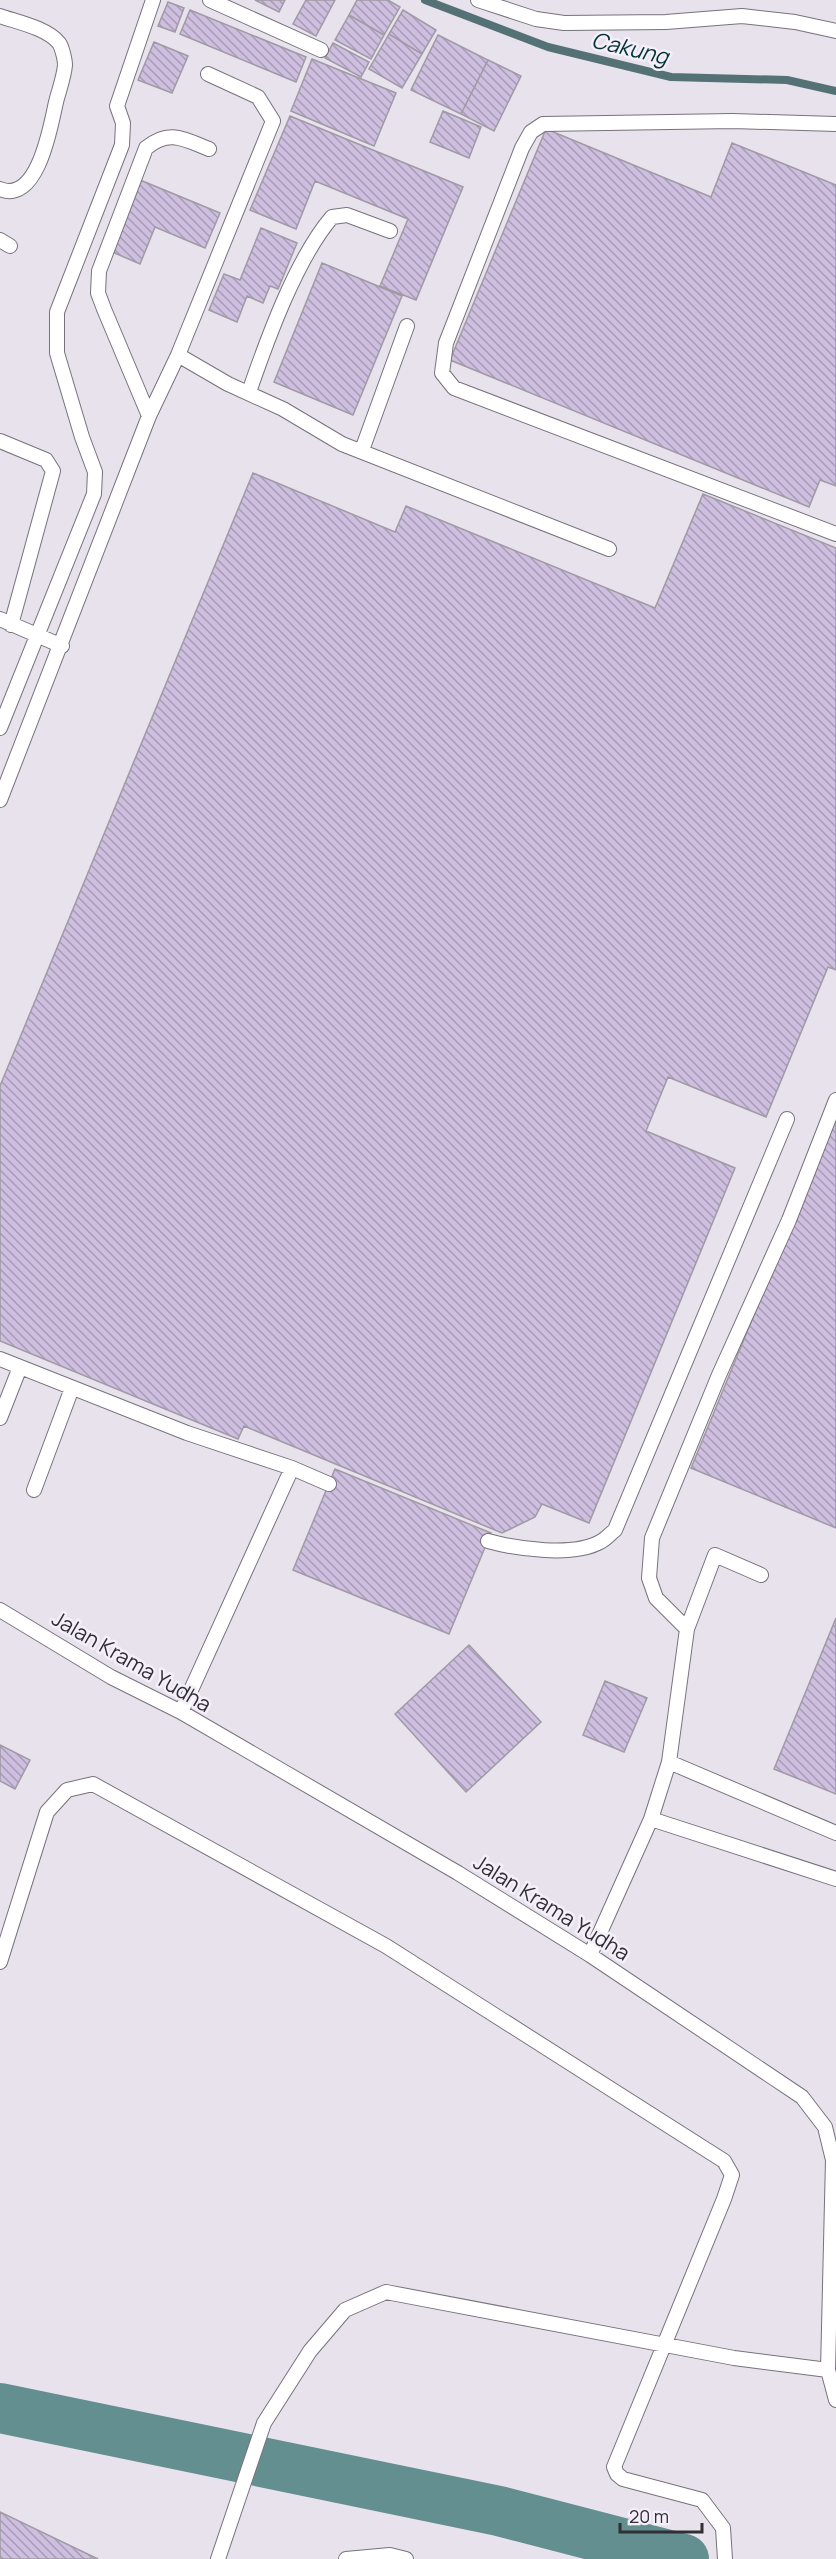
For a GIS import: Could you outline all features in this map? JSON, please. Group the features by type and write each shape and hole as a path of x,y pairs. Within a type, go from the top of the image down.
{"lane":[{"path":"0,728 94,494 95,472 78,427 57,353 57,312 122,145 123,123 117,106 153,0"},
{"path":"210,0 321,50"},
{"path":"478,0 536,19 564,23 666,22 742,16 795,22 836,31"},
{"path":"0,16 46,34 59,44 65,64 43,158 31,176 18,188 5,191 0,189"},
{"path":"0,800 62,646 149,416 178,355 273,121 258,97 208,74"},
{"path":"836,124 733,121 543,124 531,132 522,147 446,343 442,373 454,388 836,534"},
{"path":"149,416 98,293 99,271 146,148 159,138 177,137 209,149"},
{"path":"249,392 273,326 319,232 332,217 347,215 390,231"},
{"path":"362,450 407,326"},
{"path":"178,355 228,384 284,409 342,444 609,549"},
{"path":"0,441 46,460 54,471 5,622 62,646"},
{"path":"687,1629 656,1598 649,1578 652,1538 718,1376 789,1220 836,1100"},
{"path":"488,1540 519,1548 579,1550 601,1542 615,1530 787,1119"},
{"path":"0,1359 188,1433 292,1468 328,1484"},
{"path":"0,1418 20,1367"},
{"path":"34,1490 72,1388"},
{"path":"181,1713 292,1468"},
{"path":"590,1955 651,1819 669,1762 687,1629 715,1555 761,1575"},
{"name":"Jalan Krama Yudha","path":"0,1610 111,1677 181,1713 458,1873 590,1955 802,2097 825,2127 833,2160 828,2370 836,2400"},
{"path":"669,1762 836,1833"},
{"path":"0,1962 47,1812 67,1790 93,1784 386,1946 724,2161 732,2175 724,2199 615,2467 617,2474 623,2479 702,2500 723,2528 725,2559"},
{"path":"651,1819 836,1879"},
{"path":"218,2559 264,2423 310,2351 345,2310 386,2292 665,2346 734,2358 828,2370"},
{"path":"345,2559 390,2555 406,2559"}],"building":[{"path":"255,0 285,0 279,12"},
{"path":"306,0 335,0 316,36 293,24"},
{"path":"357,0 388,0 400,7 384,35 349,15"},
{"path":"168,2 184,8 175,32 158,26"},
{"path":"190,10 306,57 296,82 180,34"},
{"path":"403,10 436,30 422,54 389,34"},
{"path":"349,15 384,35 371,59 335,40"},
{"path":"389,34 422,54 402,88 369,69"},
{"path":"438,35 488,60 461,114 411,90"},
{"path":"154,42 188,56 172,93 138,80"},
{"path":"333,43 369,62 361,77 325,58"},
{"path":"312,59 396,93 374,146 291,111"},
{"path":"488,60 521,76 494,131 461,114"},
{"path":"443,111 481,127 469,158 430,142"},
{"path":"290,116 463,187 416,300 380,286 408,219 315,181 296,229 250,210"},
{"path":"546,129 711,197 732,143 836,185 836,486 820,480 809,507 450,360"},
{"path":"140,180 220,213 205,248 155,227 140,264 110,251"},
{"path":"261,228 297,243 278,289 270,286 263,303 247,296 237,322 209,310 224,274 240,280"},
{"path":"322,263 402,296 353,415 274,382"},
{"path":"253,473 395,532 406,506 655,608 703,494 836,548 836,970 828,967 766,1117 668,1077 646,1131 735,1168 589,1523 542,1504 535,1517 502,1533 244,1426 238,1439 0,1341 0,1086"},
{"path":"836,1116 836,1528 691,1468"},
{"path":"335,1469 491,1533 449,1634 293,1570"},
{"path":"836,1618 836,1794 774,1769"},
{"path":"469,1645 541,1722 466,1792 395,1714"},
{"path":"605,1681 647,1698 624,1752 583,1735"},
{"path":"0,1745 30,1760 15,1789 0,1781"},
{"path":"0,2512 98,2559 0,2559"}],"waterway":[{"name":"Cakung","path":"425,0 548,47 671,77 787,80 836,91"},
{"path":"0,2408 499,2511 684,2559"}]}
